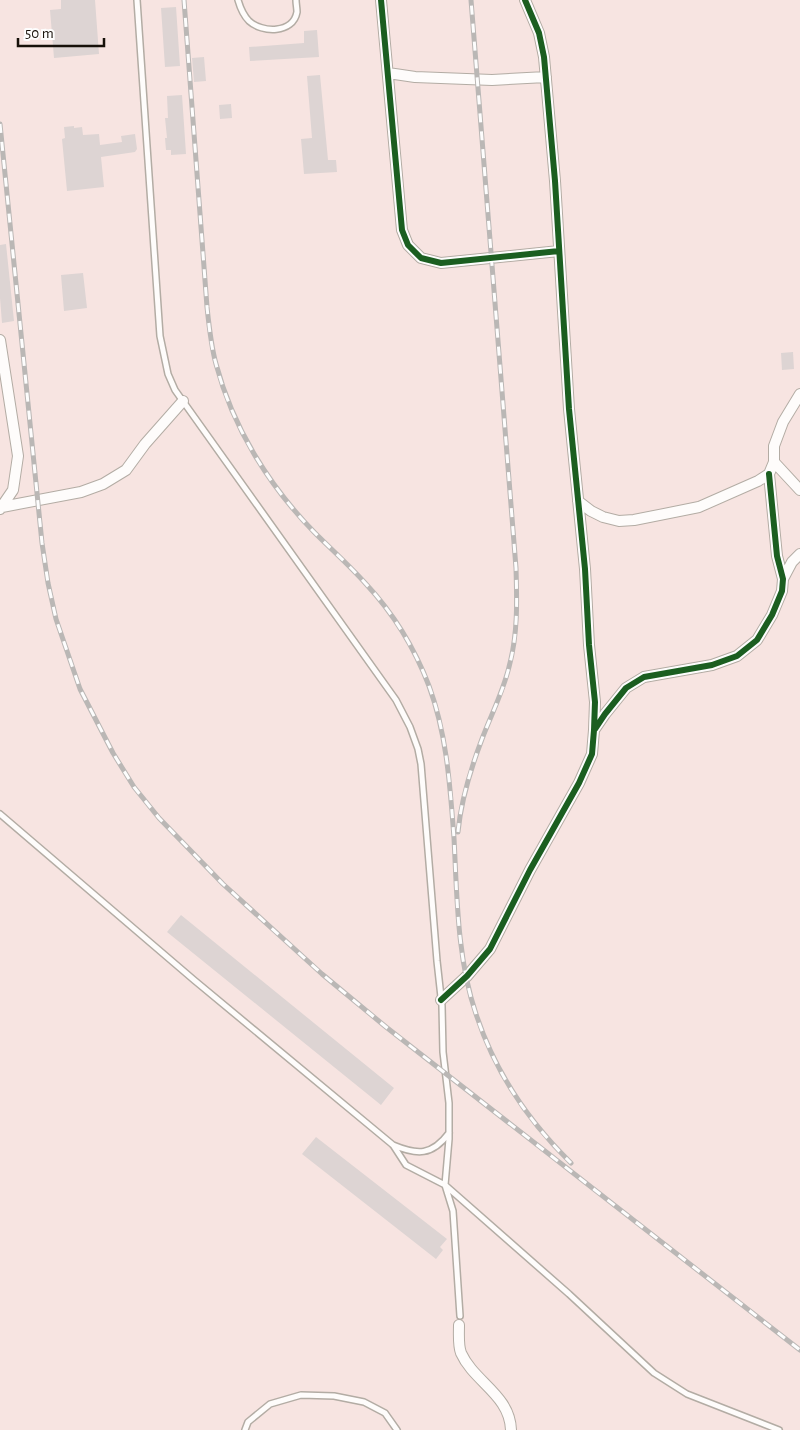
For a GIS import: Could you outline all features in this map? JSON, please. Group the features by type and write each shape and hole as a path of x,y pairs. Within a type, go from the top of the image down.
{"street":[{"path":"381,0 402,230 408,245 421,258 441,263 559,251"},
{"path":"441,1000 467,976 490,949 530,870 579,784 592,754 595,702 569,409 546,77 544,57 538,33 525,0"},
{"path":"388,73 415,77 492,80 546,77"},
{"path":"0,340 18,456 13,490 1,508"},
{"path":"594,730 626,688 644,677 712,665 737,656 757,640 772,615 782,591 783,579 777,556 769,474 774,462 774,446 783,422 800,394"},
{"path":"1,508 81,492 103,484 126,470 145,444 183,401"},
{"path":"774,462 800,490"},
{"path":"578,501 590,511 603,518 619,521 634,520 698,507 769,474"},
{"path":"783,579 792,562 800,554"},
{"path":"459,1321 460,1350 467,1364 503,1403 509,1415 511,1430"}],"lane":[{"path":"137,0 160,336 168,374 183,401 396,700 410,727 418,749 421,764 441,1000 443,1052 449,1103 445,1185 453,1211 459,1321"},
{"path":"238,0 240,9 249,21 261,28 273,30 284,27 293,21 297,11 296,0"},
{"path":"0,814 194,980 393,1145 406,1164 445,1185 569,1294 654,1373 687,1394 778,1430"},
{"path":"393,1145 410,1152 420,1152 442,1143 449,1133"},
{"path":"244,1430 248,1422 270,1404 301,1396 334,1396 364,1402 385,1413 397,1430"}],"shaded area":[{"path":"0,0 800,0 800,1430 0,1430"}],"building":[{"path":"61,0 95,0 99,54 54,58 50,10 61,9"},
{"path":"176,7 180,66 165,67 161,8"},
{"path":"317,30 319,57 250,61 249,47 304,43 304,31"},
{"path":"204,57 206,81 194,82 192,58"},
{"path":"320,75 328,160 336,160 337,172 304,174 301,139 312,138 307,76"},
{"path":"182,95 186,154 171,155 171,150 166,150 165,138 167,138 165,118 168,118 167,96"},
{"path":"231,104 232,118 220,119 219,105"},
{"path":"74,126 74,128 82,127 83,135 99,134 100,145 122,142 121,136 135,134 137,149 135,152 101,157 104,187 67,191 62,139 65,138 64,127"},
{"path":"6,244 14,321 2,323 0,245"},
{"path":"83,273 87,308 64,311 61,275"},
{"path":"793,352 794,369 782,370 781,353"},
{"path":"181,915 394,1088 381,1105 167,932"},
{"path":"316,1137 447,1239 440,1247 443,1250 436,1259 302,1154"}],"railway":[{"path":"184,0 209,329 223,388 243,433 268,476 298,515 376,595 410,645 423,672 435,704 447,761 453,819 461,949 476,1014 493,1056 514,1094 555,1147 571,1163"},
{"path":"458,832 461,808 470,773 504,685 509,667 514,642 517,605 516,568 471,0"},
{"path":"0,124 42,543 48,583 56,619 80,689 113,753 134,787 159,818 223,884 322,974 386,1027 800,1350"}],"cycle path":[{"path":"381,0 402,230 408,245 421,258 441,263 559,251"},
{"path":"441,1000 467,976 490,949 530,870 579,783 592,754 595,702 589,645 585,569 569,409 555,181 544,57 539,33 525,0"},
{"path":"595,729 626,688 644,677 712,665 737,656 757,640 772,615 782,591 783,579 777,556 769,474"}]}
